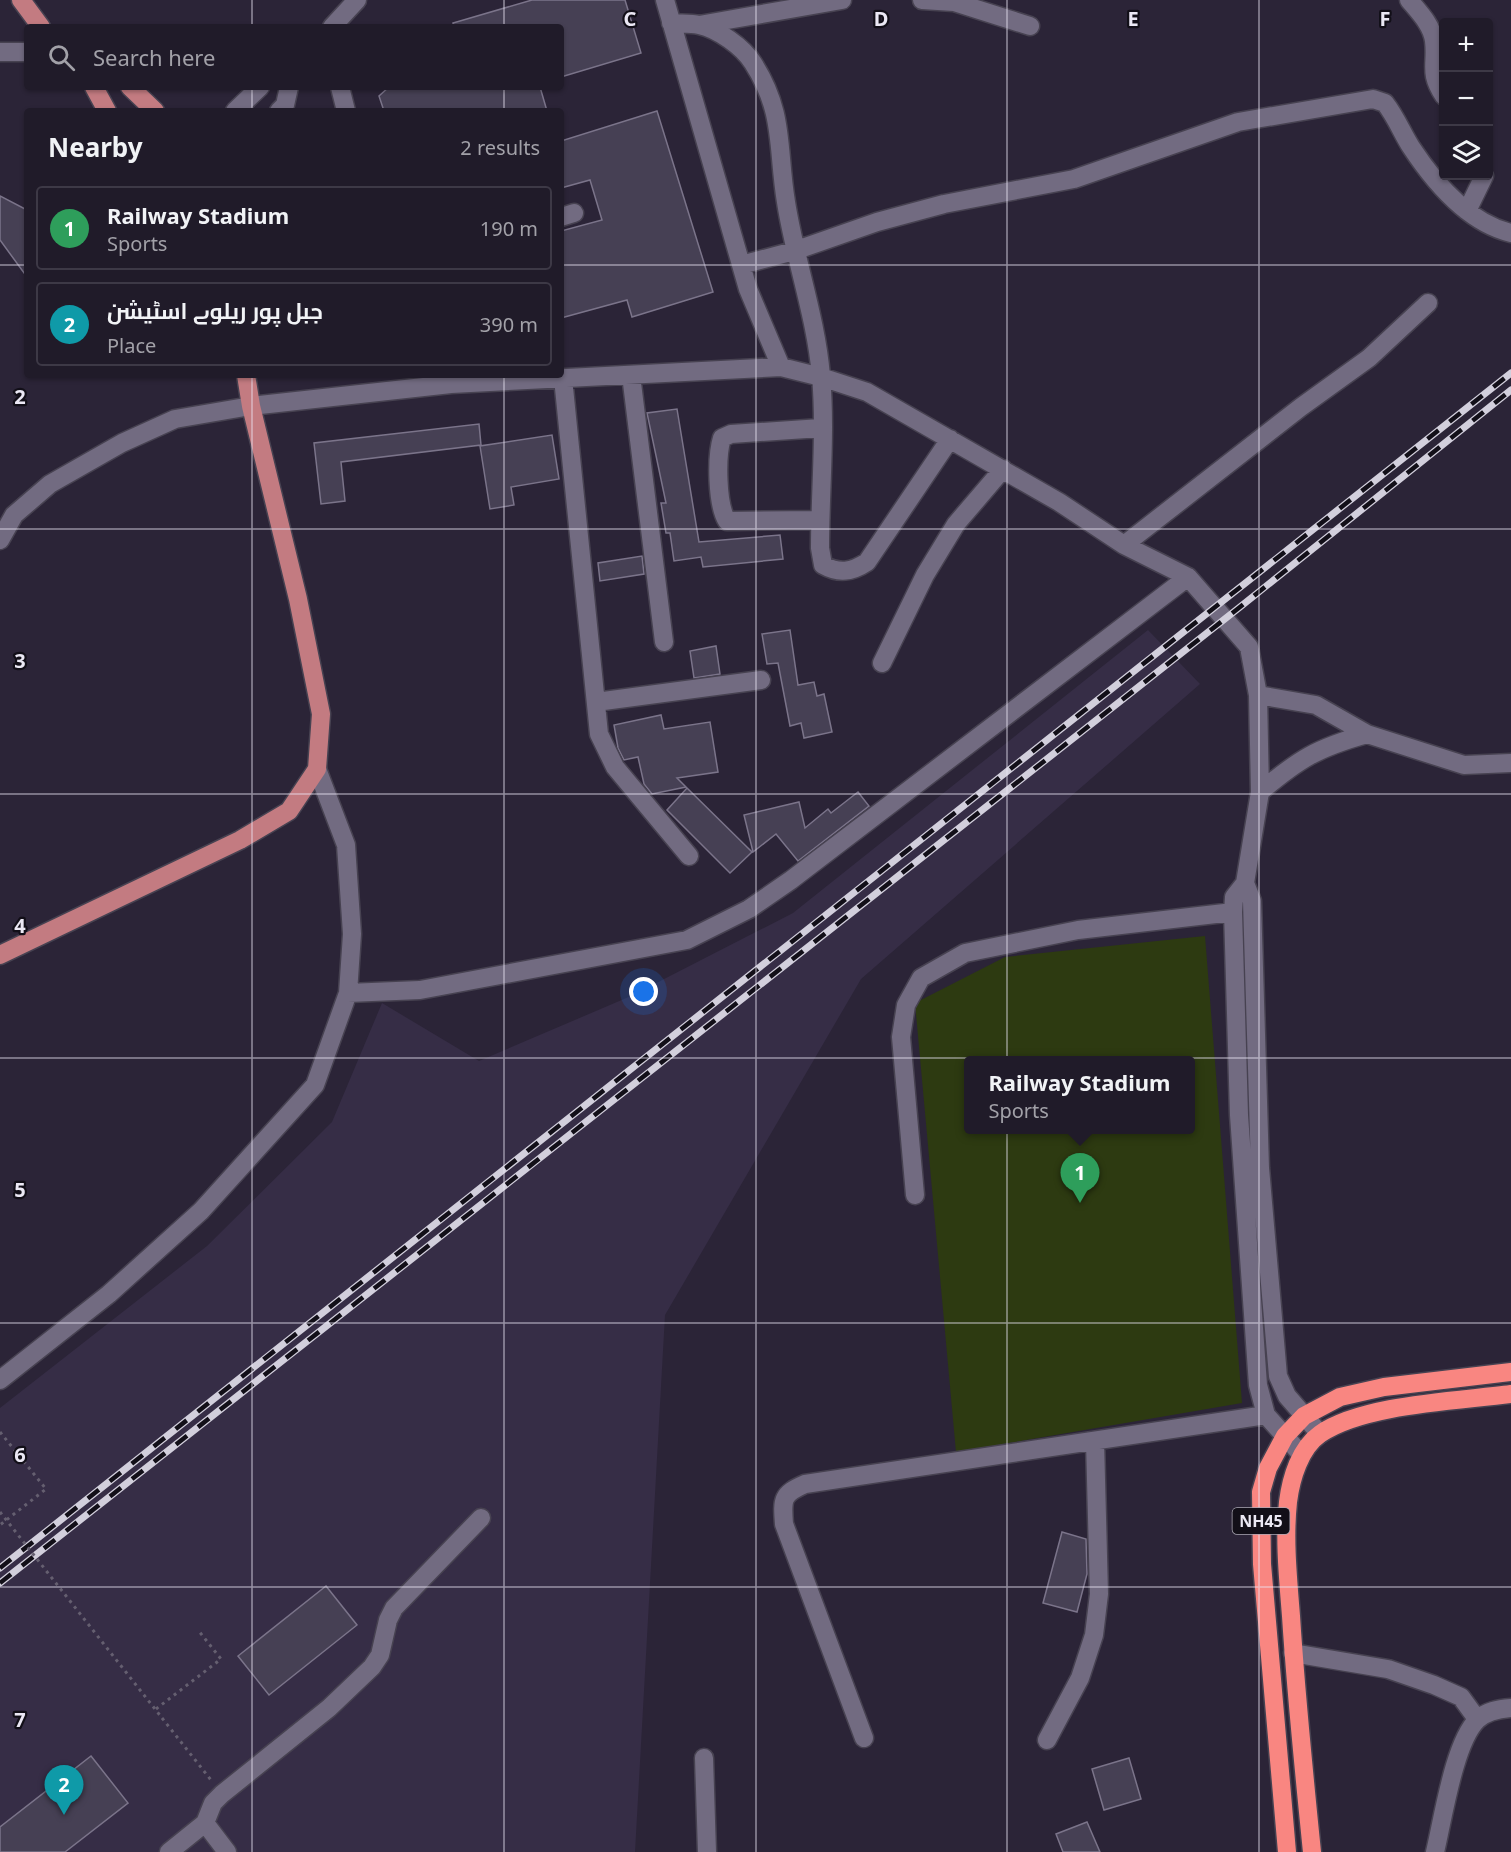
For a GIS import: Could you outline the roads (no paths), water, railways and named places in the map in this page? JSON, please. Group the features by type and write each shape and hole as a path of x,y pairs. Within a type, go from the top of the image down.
{"highway":[{"name":"NH45","path":"1287,1852 1262,1564 1261,1492 1268,1468 1285,1436 1304,1416 1340,1397 1384,1387 1511,1372"},
{"name":"NH45","path":"1312,1852 1293,1653 1286,1543 1288,1500 1301,1454 1320,1434 1350,1419 1398,1409 1511,1394"}],"main road":[{"path":"21,0 39,24"},
{"path":"96,90 105,108"},
{"path":"133,90 151,108"},
{"path":"0,955 250,835 289,812 317,769 321,714 298,599 251,406 246,378"}],"street":[{"path":"335,24 357,0"},
{"path":"665,0 748,289 781,367"},
{"path":"671,23 699,25 842,0"},
{"path":"922,0 954,2 1030,26"},
{"path":"1410,0 1430,26 1434,39 1432,72 1439,87"},
{"path":"699,25 725,36 752,61 770,92 779,123 785,199 794,251 817,344 821,377 820,548 823,565 835,572 855,570 867,562 950,439"},
{"path":"0,52 24,52"},
{"path":"238,108 258,90"},
{"path":"282,108 285,105 288,90"},
{"path":"341,90 345,108"},
{"path":"741,265 794,251 877,222 945,204 1074,179 1238,122 1373,99 1385,103 1411,147 1444,188 1467,211 1476,219 1511,233"},
{"path":"1467,211 1482,180"},
{"path":"1124,545 1301,407 1369,358 1428,303"},
{"path":"564,378 781,367 867,392 1059,502 1124,545 1188,577 1249,648 1258,695 1260,792 1245,882 1234,897 1233,912 1239,1115 1248,1255 1258,1385 1266,1415 1301,1454"},
{"path":"631,375 664,642"},
{"path":"0,540 14,515 50,484 122,443 174,419 251,406 451,384 563,378 599,734 615,767 689,856"},
{"path":"820,520 727,521 721,512 719,449 722,438 731,434 821,428"},
{"path":"882,663 925,575 956,524 1003,469"},
{"path":"348,993 420,990 687,940 749,909 791,880 1188,577"},
{"path":"596,702 760,680"},
{"path":"1258,695 1316,705 1367,734 1464,765 1511,763"},
{"path":"1260,792 1292,765 1327,745 1367,734"},
{"path":"0,1380 109,1294 201,1211 315,1085 348,993 352,934 346,846 317,769"},
{"path":"1245,882 1252,901 1260,1168 1278,1376 1287,1396 1320,1434"},
{"path":"915,1195 901,1037 906,1005 921,978 965,953 1078,930 1233,912"},
{"path":"864,1738 784,1524 782,1503 789,1491 805,1484 1266,1415"},
{"path":"1047,1740 1080,1678 1094,1635 1099,1594 1095,1441"},
{"path":"169,1852 205,1823 213,1803 222,1794 329,1708 372,1667 380,1655 388,1620 394,1608 481,1518"},
{"path":"1293,1653 1388,1669 1434,1685 1461,1697 1477,1719"},
{"path":"1434,1852 1463,1740 1477,1719 1494,1710 1511,1708"},
{"path":"704,1758 706,1852"},
{"path":"205,1823 227,1852"}],"railway":[{"path":"0,1568 1511,373"},
{"path":"0,1583 1240,607 1511,390"}],"place":[{"name":"Railway Stadium","path":"1080,1203"},
{"name":"جبل پور ریلوے اسٹیشن","path":"64,1815"}]}
